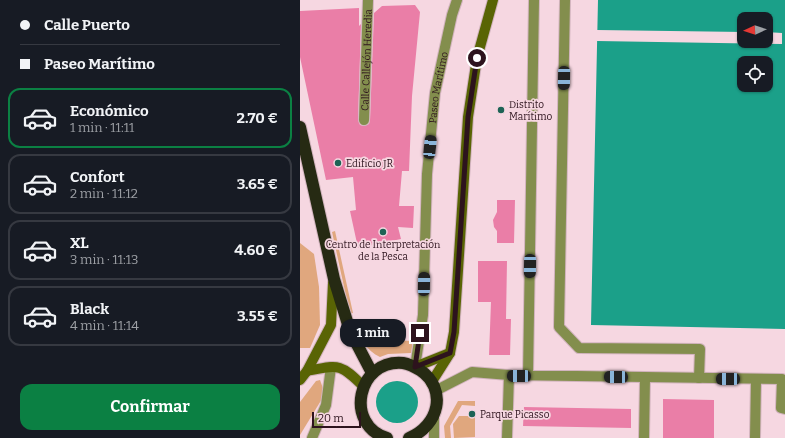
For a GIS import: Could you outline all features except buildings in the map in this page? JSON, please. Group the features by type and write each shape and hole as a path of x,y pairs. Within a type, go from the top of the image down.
{"highway":[{"path":"300,127 334,279 350,332 372,374"},
{"path":"387,438 375,435 365,420 361,410 360,398 363,386 372,374 381,367 392,364 404,364 415,367 424,374 433,387 437,404 434,414 426,428 414,437"}],"street":[{"name":"Calle Callejón Heredia","path":"364,120 368,0"},
{"name":"Paseo Marítimo","path":"415,367 423,315 427,174 435,93 452,15 458,0"},
{"path":"433,387 450,353 454,332 468,117 477,58 493,0"},
{"path":"528,376 534,0"},
{"path":"565,0 559,327 579,348 700,349 699,378"},
{"path":"300,380 307,371 331,325 334,279"},
{"path":"415,367 450,353"},
{"path":"312,438 326,405 330,367"},
{"path":"307,371 338,367 350,373 363,386"},
{"path":"433,387 472,372 509,376 782,379 782,408 785,408"},
{"path":"507,438 509,376"},
{"path":"644,438 645,378"},
{"path":"756,379 756,438"},
{"path":"434,414 434,438"}],"shaded area":[{"path":"598,0 785,0 785,329 591,325"},
{"path":"335,231 353,313 350,314 332,232"},
{"path":"300,243 314,254 319,287 320,325 310,348 300,348"},
{"path":"359,322 372,333 383,338 389,340 412,341 411,353 388,354 380,357 371,351 358,334 353,325"},
{"path":"320,380 325,394 300,435 300,402 316,381"},
{"path":"393,381 401,381 409,384 415,390 418,402 415,414 409,420 401,423 393,423 385,420 379,414 376,406 376,398 379,390 385,384"},
{"path":"458,401 475,401 475,406 462,405 450,426 451,438 445,438 444,426"},
{"path":"459,416 475,416 475,437 454,438 453,424"}],"pier":[{"path":"597,30 737,32 737,43 597,41"},
{"path":"773,32 782,33 782,44 773,44"}],"place":[{"name":"Distrito Marítimo","path":"501,110"},
{"name":"Edificio JR","path":"338,163"},
{"name":"Centro de Interpretación de la Pesca","path":"383,232"},
{"name":"Parque Picasso","path":"472,414"}],"route":[{"path":"420,333 415,367 450,353 454,332 468,117 477,58"}]}
